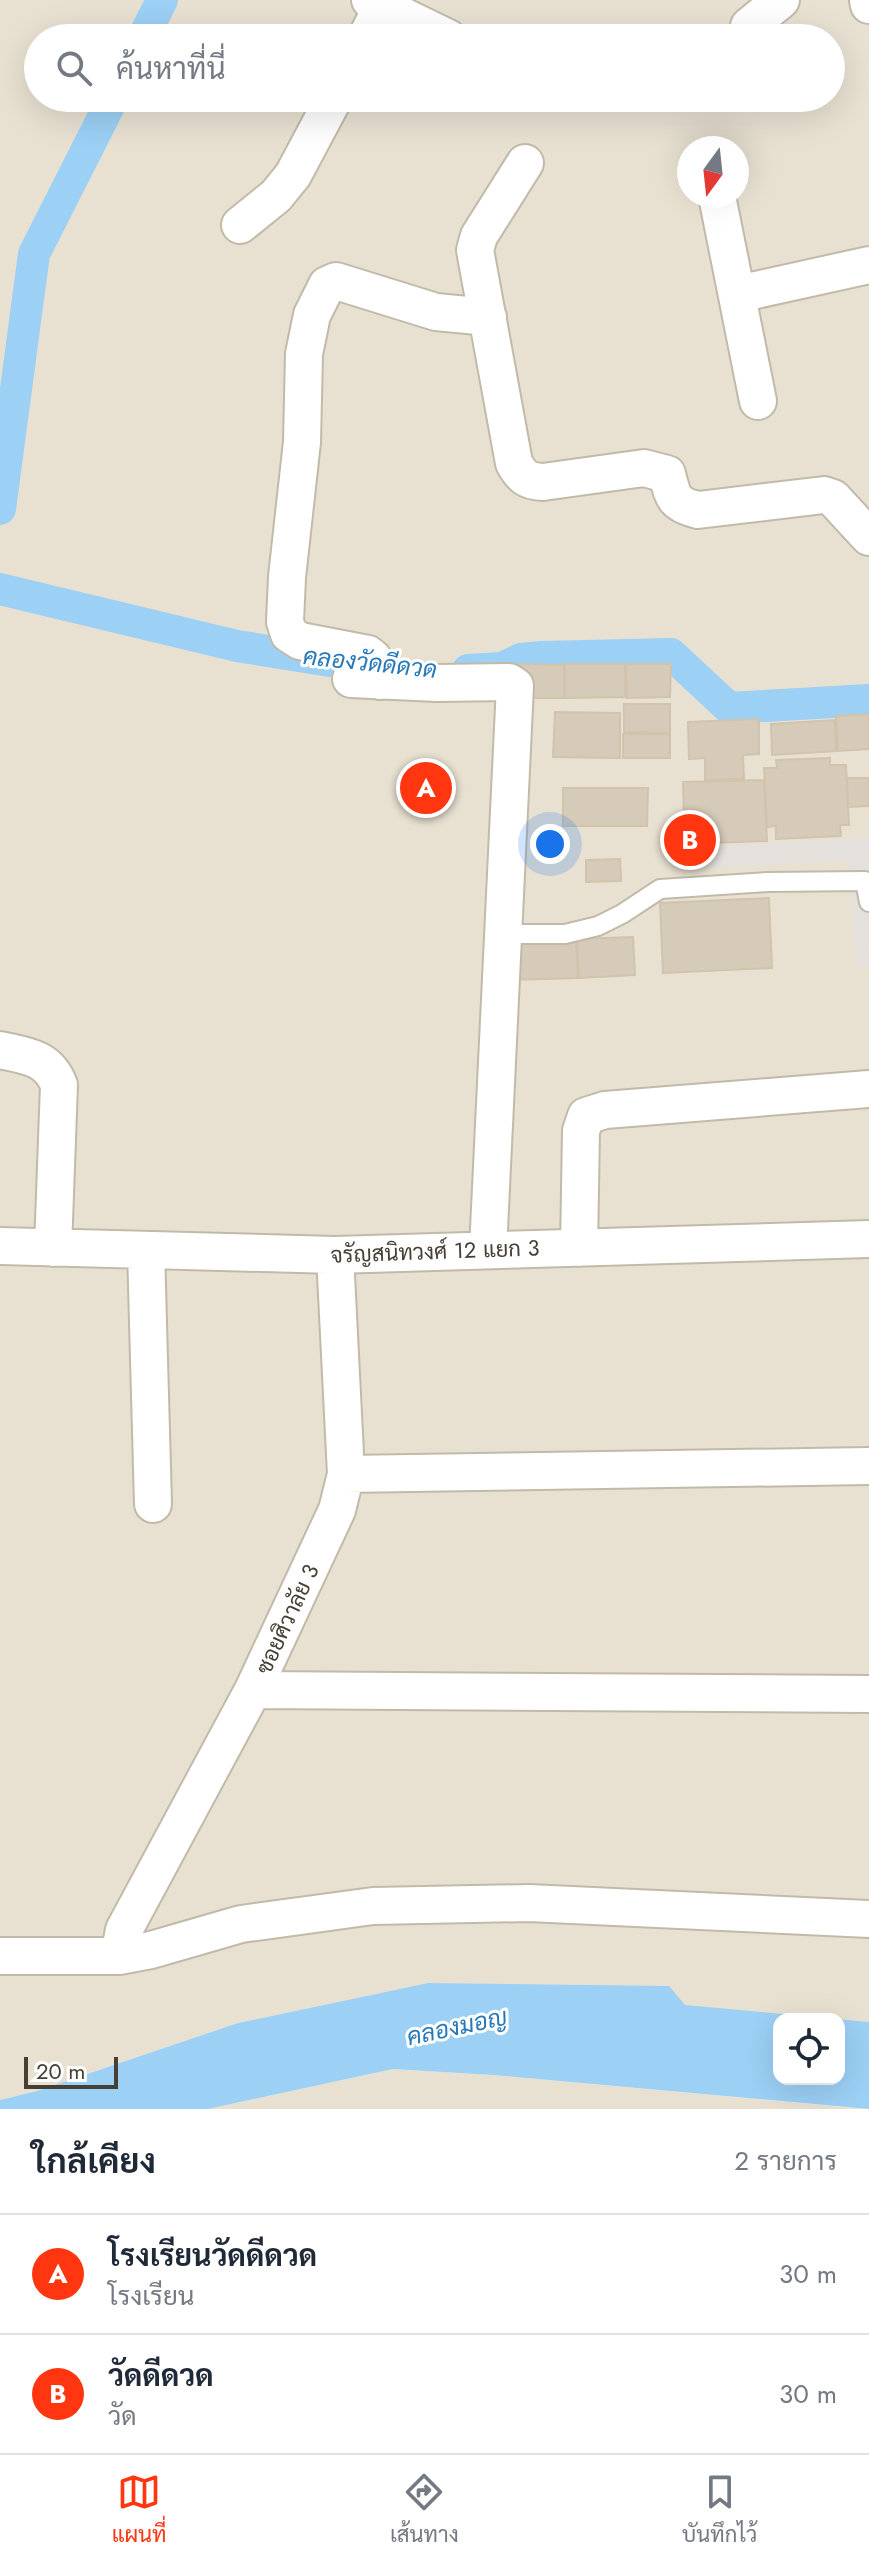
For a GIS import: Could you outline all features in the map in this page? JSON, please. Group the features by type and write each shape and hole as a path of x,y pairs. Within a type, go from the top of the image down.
{"street":[{"path":"751,24 781,0"},
{"path":"370,24 376,3 419,24"},
{"path":"240,225 276,196 293,175 327,112"},
{"path":"525,163 479,236 475,250 514,463 522,477 531,482 543,482 654,469 667,474 673,497 683,507 698,510 824,495 833,498 869,537"},
{"path":"720,208 758,401"},
{"path":"738,294 869,265"},
{"path":"488,317 436,312 336,281 327,285 312,315 304,354 302,442 285,622 289,634 300,641 363,653 371,673 514,684 488,1250"},
{"path":"0,1050 33,1057 53,1069 59,1085 53,1248"},
{"path":"579,1248 581,1131 586,1116 605,1110 869,1089"},
{"name":"จรัญสนิทวงศ์ 12 แยก 3","path":"0,1246 335,1255 869,1239"},
{"path":"146,1250 153,1504"},
{"name":"ซอยศิวาลัย 3","path":"119,1956 124,1930 253,1690 337,1510 346,1474 335,1255"},
{"path":"346,1474 869,1466"},
{"path":"253,1690 869,1694"},
{"path":"0,1956 119,1956 241,1924 373,1906 529,1903 869,1919"}],"lane":[{"path":"503,934 565,934 598,926 660,889 768,882 867,881 869,902"}],"shaded area":[{"path":"0,0 869,0 869,2022 845,2020 845,2013 773,2014 428,1983 238,2023 37,2091 0,2100"},
{"path":"868,838 869,966 856,967 849,861 687,868 685,847"},
{"path":"393,2069 493,2075 864,2109 208,2109"}],"water":[{"name":"คลองมอญ","path":"428,1983 669,1986 685,2005 773,2013 773,2085 845,2085 845,2020 869,2022 869,2109 393,2069 208,2109 0,2109 0,2100 37,2091 238,2023"}],"building":[{"path":"519,664 564,665 564,698 520,698"},
{"path":"565,664 625,664 625,697 565,698"},
{"path":"626,664 671,664 670,697 627,698"},
{"path":"624,704 670,704 670,733 624,732"},
{"path":"555,712 620,713 620,758 553,757"},
{"path":"869,714 869,749 838,751 836,716"},
{"path":"759,719 759,754 743,755 744,779 705,780 705,758 689,759 688,722"},
{"path":"835,720 836,751 772,755 771,724"},
{"path":"623,734 670,734 670,758 623,758"},
{"path":"830,758 830,765 846,765 849,825 840,825 841,836 776,839 776,826 767,827 764,768 777,768 776,760"},
{"path":"847,778 869,778 869,806 848,807"},
{"path":"764,780 767,841 685,844 683,782"},
{"path":"563,788 648,788 647,826 563,826"},
{"path":"620,859 621,881 586,882 586,860"},
{"path":"769,898 772,968 663,973 660,903"},
{"path":"633,937 635,975 579,978 577,939"},
{"path":"576,939 578,978 510,980 510,941"}],"waterway":[{"path":"150,24 162,0"},
{"path":"0,509 34,254 106,112"},
{"name":"คลองวัดดีดวด","path":"0,589 237,646 330,661"},
{"name":"คลองวัดดีดวด","path":"468,670 502,668 521,659 542,657 671,654 729,708 869,700"}],"place":[{"name":"โรงเรียนวัดดีดวด","path":"426,788"},
{"name":"วัดดีดวด","path":"690,840"}]}
